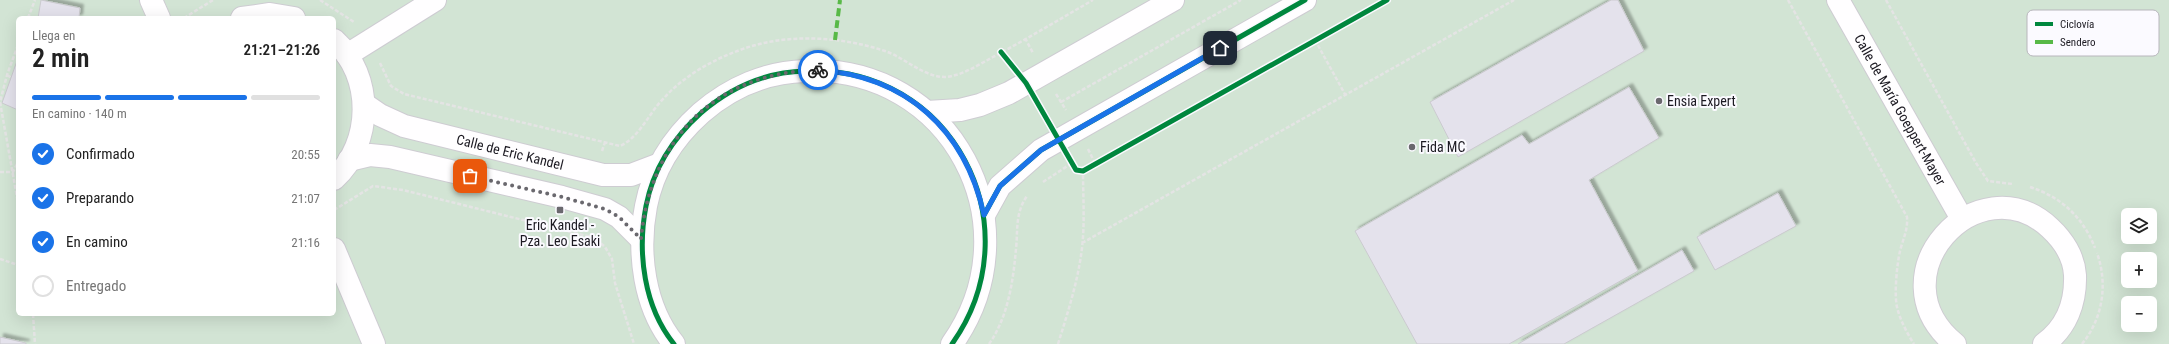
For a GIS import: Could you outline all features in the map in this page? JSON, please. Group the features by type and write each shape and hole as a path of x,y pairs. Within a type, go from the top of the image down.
{"street":[{"path":"151,0 158,16"},
{"path":"336,177 350,160 360,136 364,104 360,83 341,48 435,0"},
{"path":"927,112 960,110 980,105 1035,78 1173,0"},
{"path":"984,215 1000,186 1041,150 1305,0"},
{"name":"Calle de María Goeppert-Mayer","path":"1838,0 1962,219"},
{"path":"256,16 270,14 282,16"},
{"path":"669,341 649,293 644,272 641,239 647,199 660,164 676,139 691,122 721,98 749,83 792,71 817,70 856,75 888,86 927,112 948,133 962,153 975,181 984,215 986,247 982,280 972,308 957,341"},
{"name":"Calle de Eric Kandel","path":"364,104 380,116 404,126 603,175 631,175 660,164"},
{"path":"350,160 370,155 390,157 573,200 605,209 619,217 641,239"},
{"path":"1955,344 1944,334 1935,322 1927,302 1925,280 1932,251 1950,228 1962,219 1975,213 1990,209 2019,211 2045,223 2065,246 2071,259 2075,273 2073,302 2068,316 2060,329 2044,344"},
{"path":"336,253 374,344"}],"path":[{"path":"29,16 35,0"},
{"path":"187,16 213,0"},
{"path":"320,0 357,25"},
{"path":"1061,102 1241,0"},
{"path":"1082,243 1346,96 1514,0"},
{"path":"1788,0 1907,217 1908,229 1900,249 1897,267 1897,306 1904,326 1914,344"},
{"path":"1886,0 1976,163 1988,181 2015,184"},
{"path":"1307,44 1322,36"},
{"path":"1025,38 1035,78"},
{"path":"1315,40 1346,96"},
{"path":"16,50 7,75 0,102 16,191"},
{"path":"1001,52 1035,78 1061,102 1068,134 1072,163 1076,170 1083,171 1103,161"},
{"path":"7,75 12,78"},
{"path":"1068,134 1096,165"},
{"path":"1039,185 1072,163"},
{"path":"13,172 16,166"},
{"path":"1058,344 1070,306 1082,243 1084,221 1083,171"},
{"path":"0,172 13,172"},
{"path":"336,209 373,186 403,190 595,238 604,247 612,260 615,283 634,344"},
{"path":"2028,186 2044,191 2075,213 2085,227 2101,265 2103,291 2098,320 2082,344"},
{"path":"989,344 998,332 1008,302 1015,254 1016,221 1022,204 1029,194"},
{"path":"0,259 16,264"},
{"path":"33,316 35,344"}],"green space":[{"path":"0,0 2169,0 2169,344 0,344"}],"building":[{"path":"41,0 80,8 79,16 38,16"},
{"path":"1611,0 1618,0 1644,51 1458,157 1430,102"},
{"path":"16,64 16,109 2,103"},
{"path":"1629,87 1659,138 1589,180 1638,271 1509,344 1417,344 1355,231 1522,135 1529,144"},
{"path":"1778,193 1796,226 1715,270 1697,237"},
{"path":"1682,250 1694,271 1564,344 1518,344"},
{"path":"0,337 26,343 26,344 0,344"}],"marked path":[{"path":"835,40 840,0"}],"cycle path":[{"path":"984,215 1000,186 1041,150 1305,0"},
{"path":"1001,52 1026,83 1076,170 1083,171 1387,0"},
{"path":"674,344 656,313 645,279 643,261 642,242 646,206 649,193 659,167 673,144 691,123 701,113 724,96 736,89 763,78 776,74 805,71 857,76 901,94 938,123 965,160 981,203 985,250 976,298 952,344"}],"way so far":[{"path":"470,176 562,197 605,209 619,217 641,239 647,199 653,180 666,153 691,122 708,106 727,93 744,85 760,79 792,71 818,70"}],"place":[{"name":"Ensia Expert","path":"1659,101"},
{"name":"Fida MC","path":"1412,147"},
{"name":"Eric Kandel - Pza. Leo Esaki","path":"560,210"}],"route":[{"path":"818,70 836,71 856,75 888,86 927,112 948,133 962,153 975,181 984,215 1000,186 1022,165 1041,150 1220,48"}]}
